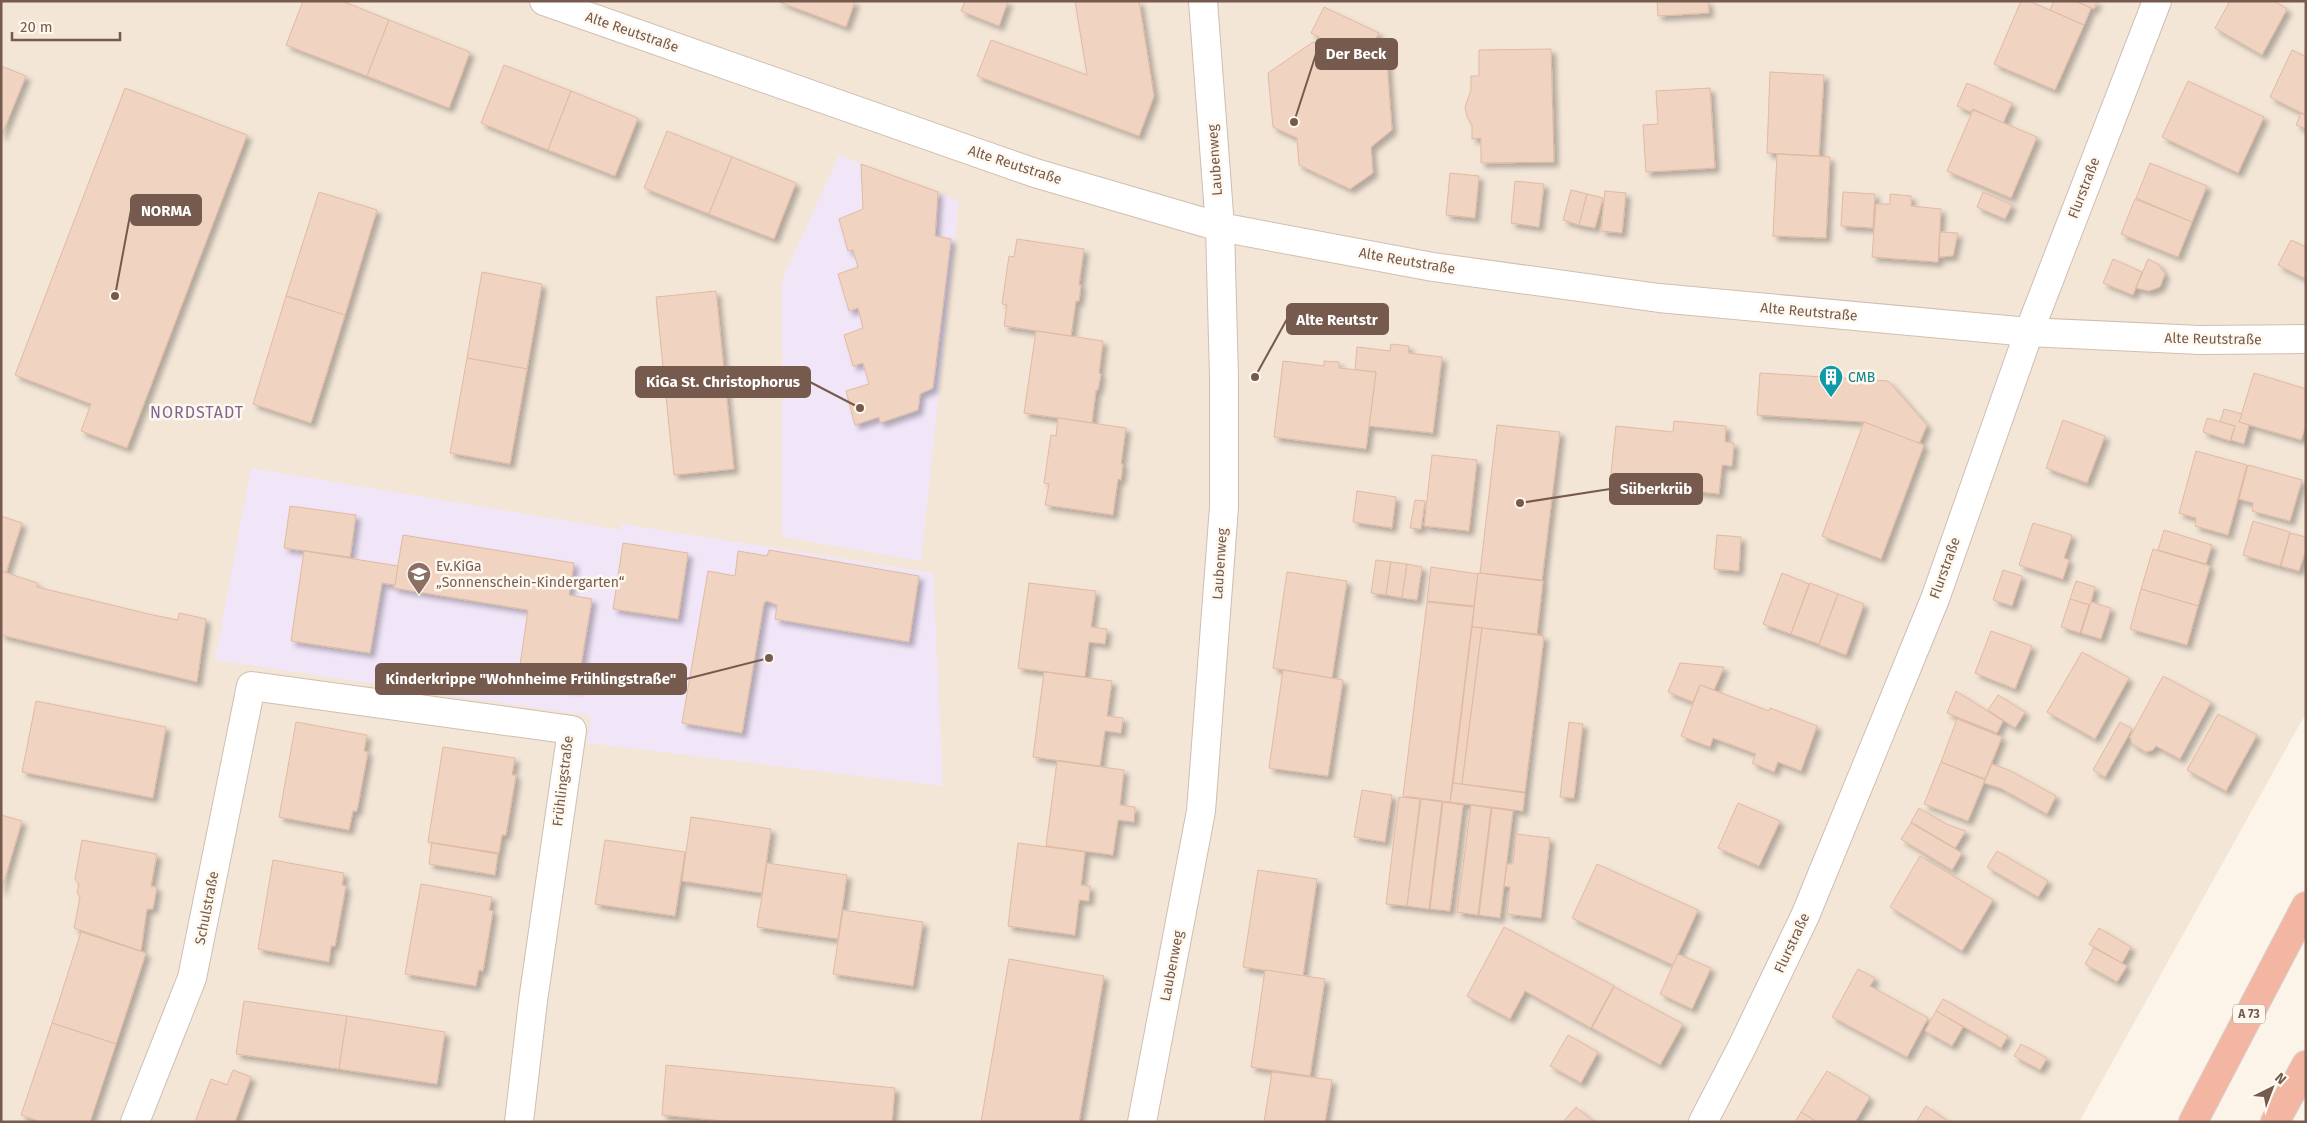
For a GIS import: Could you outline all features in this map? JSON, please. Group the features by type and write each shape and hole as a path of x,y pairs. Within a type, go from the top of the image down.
{"highway":[{"name":"A 73","path":"2193,1122 2306,906"},
{"path":"2275,1122 2306,1065"},
{"path":"2295,1122 2306,1093"}],"street":[{"name":"Alte Reutstraße","path":"544,1 1035,172 1220,228 1433,267 1659,298 2028,332 2200,340 2306,339"},
{"name":"Laubenweg","path":"1142,1122 1202,802 1224,507 1224,378 1220,228 1202,1"},
{"name":"Flurstraße","path":"1703,1122 1746,1040 1812,898 1935,599 2028,332 2157,1"},
{"name":"Schulstraße","path":"135,1122 192,978 252,686"},
{"name":"Frühlingstraße","path":"252,686 572,730 533,1001 519,1122"}],"shaded area":[{"path":"1,1 2306,1 2306,713 2079,1122 1,1122"},
{"path":"839,155 959,201 921,561 782,537 782,280"},
{"path":"251,468 621,530 622,524 933,573 943,786 587,743 591,716 215,660"}],"building":[{"path":"303,1 342,1 389,20 367,76 286,45"},
{"path":"777,1 855,1 846,27"},
{"path":"965,1 1008,1 999,26 961,11"},
{"path":"1075,1 1139,1 1154,96 1139,136 977,76 991,40 1087,75"},
{"path":"1657,1 1708,1 1709,13 1658,16"},
{"path":"2021,1 2029,1 2084,25 2055,90 1994,64"},
{"path":"2054,1 2076,1 2091,8 2084,25 2050,10"},
{"path":"2076,1 2097,1 2094,9"},
{"path":"2230,1 2274,1 2287,9 2262,55 2215,28"},
{"path":"1324,7 1379,33 1373,44 1386,50 1392,130 1371,147 1373,173 1350,189 1299,165 1297,138 1273,127 1268,73 1313,42 1316,43 1319,37 1311,33"},
{"path":"389,20 470,52 449,108 367,76"},
{"path":"1551,49 1554,162 1481,163 1481,138 1472,139 1472,125 1465,107 1471,90 1471,76 1479,76 1479,50"},
{"path":"2292,50 2306,57 2306,115 2270,97"},
{"path":"504,65 571,91 548,150 481,123"},
{"path":"1,66 26,76 1,137"},
{"path":"1770,72 1824,75 1819,156 1767,153"},
{"path":"2188,81 2264,117 2238,173 2162,137"},
{"path":"1967,83 2012,103 2003,123 1973,109 1971,112 1957,106"},
{"path":"125,88 247,135 127,448 81,431 91,404 15,375"},
{"path":"1710,88 1715,168 1646,172 1643,125 1658,124 1656,91"},
{"path":"571,91 638,118 615,176 548,150"},
{"path":"1973,110 2037,137 2011,198 1947,171"},
{"path":"2301,113 2306,116 2306,129 2296,125"},
{"path":"667,131 732,157 709,214 644,188"},
{"path":"1777,154 1830,157 1826,238 1773,236"},
{"path":"732,157 796,183 774,239 709,214"},
{"path":"2150,163 2207,186 2192,222 2136,198"},
{"path":"861,164 938,192 935,236 951,239 933,388 920,394 918,410 880,423 879,417 855,425 846,391 869,384 863,363 853,366 844,335 863,328 858,308 849,311 838,274 858,267 853,250 848,251 839,219 863,209"},
{"path":"1450,173 1479,176 1475,218 1446,215"},
{"path":"1515,181 1544,184 1539,227 1511,223"},
{"path":"1571,190 1587,194 1579,225 1563,220"},
{"path":"1605,191 1626,193 1622,233 1601,231"},
{"path":"319,192 377,210 345,315 286,296"},
{"path":"1843,192 1875,194 1873,228 1841,226"},
{"path":"1983,192 2012,205 2005,219 1977,207"},
{"path":"1587,194 1603,198 1595,228 1579,225"},
{"path":"1890,194 1911,196 1911,206 1941,209 1938,262 1872,257 1876,204 1890,204"},
{"path":"2135,199 2192,222 2178,257 2121,234"},
{"path":"1940,232 1958,233 1953,256 1939,257"},
{"path":"1017,239 1084,249 1079,285 1081,285 1079,301 1076,301 1071,336 1004,326 1007,305 1002,304 1009,256 1014,257"},
{"path":"2291,240 2306,247 2306,279 2278,265"},
{"path":"2113,259 2142,272 2133,295 2103,283"},
{"path":"2148,259 2158,264 2165,274 2160,287 2149,291 2136,288"},
{"path":"482,272 542,284 527,369 467,358"},
{"path":"716,291 725,380 665,386 656,297"},
{"path":"286,296 345,315 311,423 253,404"},
{"path":"1036,331 1103,341 1099,373 1101,374 1098,390 1096,390 1092,423 1024,413"},
{"path":"1391,344 1409,346 1408,353 1442,357 1433,433 1369,426 1376,372 1355,370 1357,347 1390,351"},
{"path":"467,358 527,369 510,464 450,453"},
{"path":"1283,361 1324,366 1324,361 1339,362 1339,368 1376,372 1366,449 1274,437"},
{"name":"CMB","path":"1760,373 1888,381 1927,425 1919,444 1864,422 1757,415"},
{"path":"2254,373 2306,389 2306,425 2301,440 2239,422"},
{"path":"725,380 734,469 674,475 665,386"},
{"path":"2224,409 2242,414 2239,422 2249,425 2244,444 2231,440 2235,426 2220,422"},
{"path":"1058,418 1126,428 1121,464 1123,464 1121,480 1118,479 1113,515 1045,505 1049,484 1044,483 1051,435 1056,436"},
{"path":"2207,418 2235,426 2230,441 2203,432"},
{"path":"2063,420 2105,436 2087,483 2046,468"},
{"path":"1674,421 1726,426 1725,442 1734,443 1732,466 1722,465 1719,494 1610,482 1616,426 1673,432"},
{"path":"1864,422 1924,445 1881,559 1822,536"},
{"path":"1497,425 1560,432 1542,580 1480,573"},
{"path":"2196,451 2247,465 2228,535 2195,526 2196,518 2179,513"},
{"path":"1432,455 1477,460 1469,531 1424,526"},
{"path":"2248,465 2302,480 2290,521 2252,511 2253,503 2239,499"},
{"path":"1357,491 1396,497 1392,528 1353,522"},
{"path":"1415,500 1425,501 1421,529 1410,528"},
{"path":"290,506 356,515 350,557 284,548"},
{"path":"1,516 22,523 6,573 1,571"},
{"path":"2253,521 2290,532 2280,566 2243,555"},
{"path":"2033,523 2072,535 2064,558 2069,560 2063,579 2019,565"},
{"path":"2164,530 2212,545 2206,564 2158,550"},
{"path":"2290,533 2306,537 2306,549 2299,571 2281,566"},
{"path":"403,535 574,563 569,595 592,599 577,689 518,679 528,610 394,588"},
{"path":"1717,535 1741,537 1739,571 1714,569"},
{"path":"623,543 688,553 678,619 613,609"},
{"path":"2153,549 2210,566 2198,606 2141,589"},
{"path":"769,550 919,576 909,642 775,619 777,605 767,601 764,603 742,733 682,723 708,571 735,576 738,551 767,556"},
{"path":"304,551 398,566 395,585 382,583 370,653 291,641"},
{"path":"1376,560 1391,562 1386,595 1371,593"},
{"path":"1391,562 1407,564 1402,598 1386,595"},
{"path":"1407,564 1422,567 1417,600 1402,598"},
{"path":"1431,567 1478,574 1474,606 1427,601"},
{"path":"2003,570 2022,576 2012,606 1993,600"},
{"path":"1,571 37,583 37,587 153,615 178,620 179,613 206,619 197,682 1,635"},
{"path":"1287,572 1347,581 1332,678 1273,668"},
{"path":"1478,573 1543,581 1537,634 1472,627"},
{"path":"1782,573 1809,584 1791,634 1763,624"},
{"path":"2076,581 2095,587 2090,605 2070,599"},
{"path":"1029,583 1096,591 1091,627 1107,629 1105,644 1089,642 1085,677 1018,668"},
{"path":"1810,583 1838,594 1819,644 1791,634"},
{"path":"2141,589 2198,606 2187,645 2130,629"},
{"path":"1838,594 1864,604 1846,655 1819,645"},
{"path":"2070,599 2089,605 2080,633 2061,627"},
{"path":"1427,602 1474,607 1450,802 1403,796"},
{"path":"2091,602 2111,608 2101,639 2081,633"},
{"path":"1472,627 1482,628 1462,784 1453,783"},
{"path":"1482,628 1544,636 1525,792 1462,784"},
{"path":"1991,631 2032,646 2015,689 1975,673"},
{"path":"2082,652 2129,678 2095,739 2047,712"},
{"path":"1680,663 1724,667 1714,690 1700,685 1693,702 1668,692"},
{"path":"1283,670 1343,680 1328,776 1269,768"},
{"path":"1044,672 1112,681 1107,716 1123,718 1121,733 1105,731 1100,766 1033,757"},
{"path":"2163,676 2211,702 2180,759 2156,746 2153,750 2146,752 2132,744 2130,737"},
{"path":"1700,685 1769,711 1770,708 1817,726 1801,771 1778,762 1774,772 1752,763 1756,754 1713,738 1710,747 1681,736"},
{"path":"1956,691 2003,721 1997,733 1947,713"},
{"path":"1998,695 2025,712 2015,728 1988,710"},
{"path":"36,701 166,727 153,798 22,772"},
{"path":"2218,714 2257,735 2226,791 2187,770"},
{"path":"1957,719 2002,737 1985,779 1941,762"},
{"path":"296,722 367,735 364,751 368,752 357,811 353,811 349,830 279,817"},
{"path":"1569,722 1583,724 1574,798 1560,797"},
{"path":"2120,722 2132,729 2105,777 2093,770"},
{"path":"443,747 515,758 512,775 516,775 506,835 502,835 499,853 428,842"},
{"path":"1057,761 1124,770 1120,805 1135,807 1134,822 1118,820 1113,855 1046,846"},
{"path":"1941,762 1985,780 1968,821 1924,804"},
{"path":"1992,764 2009,770 2056,796 2047,814 2000,788 1984,783"},
{"path":"1453,783 1525,793 1523,811 1450,802"},
{"path":"1362,790 1392,795 1385,842 1354,837"},
{"path":"1399,797 1420,799 1407,906 1386,904"},
{"path":"1421,799 1442,802 1429,909 1407,906"},
{"path":"1443,802 1463,805 1450,911 1430,909"},
{"path":"1738,803 1780,821 1759,866 1718,848"},
{"path":"1471,805 1491,808 1478,915 1457,912"},
{"path":"1492,808 1513,811 1500,918 1479,915"},
{"path":"1919,808 1946,824 1966,831 1955,848 1911,822"},
{"path":"1,815 22,821 1,892"},
{"path":"691,817 771,829 762,893 682,881"},
{"path":"1911,823 1962,853 1952,870 1901,839"},
{"path":"1516,834 1550,838 1541,918 1507,914 1510,887 1504,886 1507,864 1513,864"},
{"path":"82,840 157,854 151,886 157,887 153,909 147,909 141,951 74,928 80,897 77,893 79,884 75,879"},
{"path":"605,840 685,852 675,916 595,904"},
{"path":"432,843 498,854 495,875 429,864"},
{"path":"1018,843 1085,852 1081,885 1090,886 1089,901 1079,900 1075,935 1008,926"},
{"path":"1997,851 2048,881 2038,897 1987,867"},
{"path":"1920,856 1993,900 1962,951 1890,907"},
{"path":"273,860 344,873 342,885 346,886 335,946 331,946 329,962 258,949"},
{"path":"767,863 847,875 838,939 757,927"},
{"path":"1597,864 1698,910 1673,965 1572,918"},
{"path":"1258,870 1317,879 1303,976 1243,967"},
{"path":"421,884 492,897 489,910 493,911 483,971 479,970 476,986 405,974"},
{"path":"843,910 923,922 913,986 833,974"},
{"path":"1504,927 1614,986 1591,1028 1525,991 1510,1019 1467,996"},
{"path":"2099,928 2131,947 2122,963 2089,944"},
{"path":"81,932 146,953 116,1044 52,1023"},
{"path":"2094,948 2127,966 2117,982 2085,964"},
{"path":"1678,954 1711,968 1692,1009 1660,994"},
{"path":"1009,959 1104,976 1079,1122 981,1122"},
{"path":"1858,969 1875,978 1870,986 1928,1018 1907,1057 1832,1017"},
{"path":"1265,970 1325,979 1310,1076 1251,1067"},
{"path":"1614,987 1683,1024 1660,1065 1592,1028"},
{"path":"1943,999 2008,1036 2001,1048 1936,1011"},
{"path":"244,1001 347,1016 339,1069 236,1054"},
{"path":"1936,1011 1963,1027 1952,1046 1925,1031"},
{"path":"347,1016 445,1032 437,1084 339,1069"},
{"path":"52,1023 116,1044 90,1122 41,1122 21,1115"},
{"path":"1568,1035 1598,1052 1581,1083 1550,1066"},
{"path":"2021,1044 2047,1058 2040,1070 2014,1056"},
{"path":"666,1065 895,1088 892,1122 735,1122 662,1115"},
{"path":"233,1070 251,1077 235,1122 195,1122 211,1079 227,1085"},
{"path":"1827,1071 1870,1097 1855,1122 1817,1122 1801,1112"},
{"path":"1272,1072 1332,1080 1325,1122 1264,1122"},
{"path":"1926,1106 1949,1122 1916,1122"},
{"path":"1576,1107 1594,1122 1563,1122"},
{"path":"1801,1112 1817,1122 1795,1122"}],"place":[{"name":"Der Beck","path":"1294,122"},
{"name":"NORMA","path":"115,296"},
{"name":"Alte Reutstr","path":"1255,377"},
{"name":"CMB","path":"1831,398"},
{"name":"KiGa St. Christophorus","path":"860,408"},
{"name":"Süberkrüb","path":"1520,503"},
{"name":"Ev.KiGa „Sonnenschein-Kindergarten“","path":"419,595"},
{"name":"Kinderkrippe \"Wohnheime Frühlingstraße\"","path":"769,658"}],"district":[{"name":"NORDSTADT","path":"197,412"}]}
